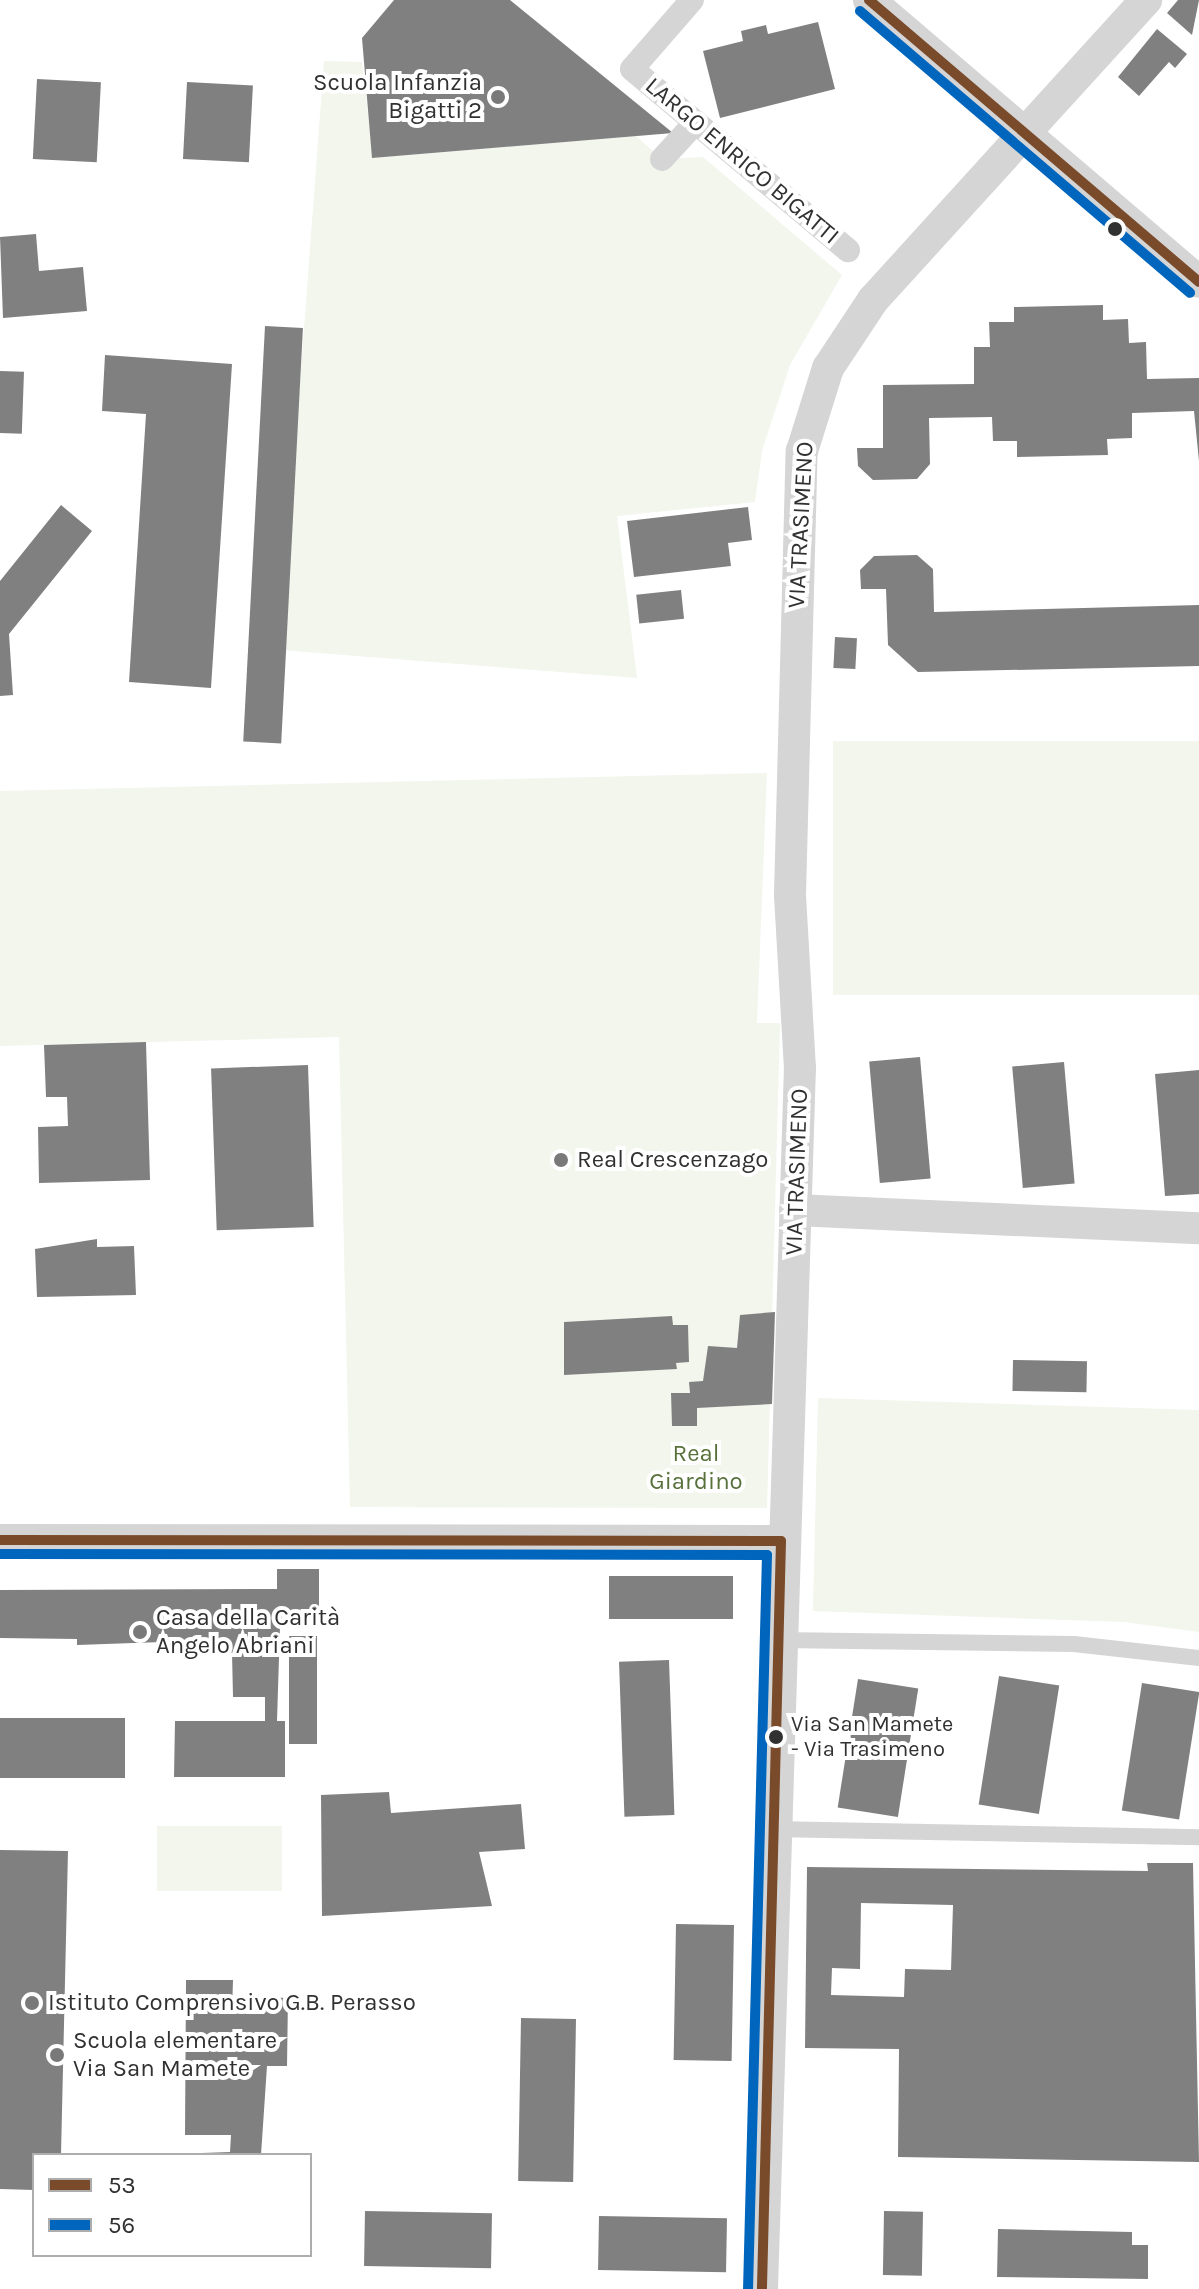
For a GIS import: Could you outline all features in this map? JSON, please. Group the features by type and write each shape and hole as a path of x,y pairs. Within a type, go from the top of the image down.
{"street":[{"name":"LARGO ENRICO BIGATTI","path":"692,0 632,69 848,250"},
{"path":"869,0 1199,282"},
{"name":"VIA TRASIMENO","path":"762,2289 778,1640 800,1034 790,895 804,440 828,368 857,323 1023,131 1146,0"},
{"path":"662,159 696,122"},
{"path":"795,1210 1199,1228"},
{"path":"0,1540 781,1541"}],"lane":[{"path":"778,1640 1062,1643 1199,1658"},
{"path":"773,1829 1199,1837"}],"green space":[{"path":"324,61 362,62 373,158 636,136 662,159 703,157 842,275 790,365 762,451 755,502 617,516 637,678 280,650"},
{"path":"833,741 1199,741 1199,995 833,995"},
{"name":"Real Giardino","path":"767,773 757,1023 780,1023 767,1508 350,1507 339,1037 0,1046 0,791"},
{"path":"818,1398 1199,1410 1199,1632 1124,1622 813,1611"},
{"path":"157,1826 282,1826 282,1891 157,1891"}],"building":[{"name":"Scuola Infanzia Bigatti 2","path":"394,0 510,0 673,133 372,158 362,38"},
{"path":"1178,0 1199,0 1192,35 1167,13"},
{"path":"818,22 835,89 720,118 703,51 743,41 741,31 766,25 768,34"},
{"path":"1157,29 1187,54 1175,68 1169,62 1139,96 1118,77"},
{"path":"37,79 101,82 97,162 33,159"},
{"path":"187,82 253,85 249,162 183,159"},
{"path":"36,234 39,271 83,267 87,311 3,318 0,237"},
{"path":"1103,305 1103,320 1128,319 1129,343 1146,342 1147,379 1199,378 1199,461 1194,411 1132,413 1132,438 1107,439 1108,455 1017,457 1017,441 993,441 992,417 929,418 930,464 917,479 873,480 858,466 857,448 883,448 883,385 974,384 974,347 990,347 989,322 1014,322 1014,307"},
{"path":"265,326 303,328 281,743 243,741"},
{"path":"105,355 232,364 211,688 129,682 146,414 102,411"},
{"path":"0,371 24,372 22,434 0,433"},
{"path":"61,505 92,531 9,634 13,695 0,696 0,581"},
{"path":"748,507 752,540 728,543 731,566 634,577 627,521"},
{"path":"917,555 933,569 934,612 1199,605 1199,666 918,672 888,645 886,589 861,589 860,570 874,556"},
{"path":"681,590 684,619 639,624 636,595"},
{"path":"835,637 857,638 855,669 833,668"},
{"path":"146,1042 150,1180 39,1183 38,1127 68,1126 67,1097 46,1097 44,1045"},
{"path":"920,1057 931,1179 880,1183 869,1061"},
{"path":"1064,1062 1075,1184 1023,1188 1012,1067"},
{"path":"308,1065 314,1227 217,1230 211,1068"},
{"path":"1199,1070 1199,1194 1165,1196 1155,1074"},
{"path":"97,1239 97,1247 134,1246 136,1295 37,1297 35,1249"},
{"path":"775,1312 772,1404 697,1408 697,1426 672,1426 671,1393 690,1393 689,1382 703,1381 708,1346 737,1348 740,1315"},
{"path":"672,1316 673,1325 688,1325 689,1362 676,1363 677,1369 564,1375 564,1322"},
{"path":"1013,1360 1087,1361 1086,1392 1012,1391"},
{"name":"Casa della Carità Angelo Abriani","path":"277,1569 319,1569 319,1626 280,1626 277,1721 285,1721 285,1777 174,1777 175,1721 265,1721 265,1697 233,1697 232,1653 219,1640 77,1645 77,1639 0,1638 0,1590 277,1589"},
{"path":"609,1576 733,1576 733,1619 609,1619"},
{"path":"289,1636 317,1636 317,1744 289,1744"},
{"path":"669,1660 674,1815 624,1817 619,1662"},
{"path":"999,1676 1059,1686 1039,1814 979,1804"},
{"path":"858,1679 918,1689 898,1817 838,1807"},
{"path":"1142,1683 1199,1692 1179,1819 1122,1810"},
{"path":"0,1718 125,1718 125,1778 0,1778"},
{"path":"389,1792 391,1813 521,1804 525,1849 479,1852 492,1906 322,1916 321,1795"},
{"name":"Istituto Comprensivo G.B. Perasso","path":"0,1850 68,1851 61,2153 32,2153 32,2190 0,2189"},
{"path":"1147,1863 1193,1863 1199,2162 898,2157 899,2049 805,2048 807,1867 1148,1871","holes":["861,1903 953,1905 951,1970 905,1969 904,1997 831,1995 832,1968 860,1969"]},
{"path":"676,1924 734,1925 732,2061 674,2060"},
{"path":"186,1980 233,1980 232,2013 257,2014 257,1997 288,1998 287,2066 267,2066 261,2153 202,2153 230,2152 231,2135 185,2135"},
{"path":"521,2018 576,2019 573,2182 518,2181"},
{"path":"365,2211 492,2213 491,2268 364,2266"},
{"path":"884,2211 923,2212 922,2276 883,2275"},
{"path":"599,2216 727,2218 726,2272 598,2270"},
{"path":"998,2229 1132,2232 1132,2245 1148,2245 1148,2279 997,2277"}],"transit line":[{"name":"53","path":"869,0 1199,282"},
{"name":"56","path":"860,11 1190,293"},
{"name":"53","path":"0,1540 781,1541 762,2289"},
{"name":"56","path":"0,1554 767,1555 748,2289"}],"place":[{"name":"Scuola Infanzia Bigatti 2","path":"498,97"},
{"name":"Real Crescenzago","path":"561,1160"},
{"name":"Casa della Carità Angelo Abriani","path":"140,1632"},
{"name":"Via San Mamete - Via Trasimeno","path":"776,1737"},
{"name":"Istituto Comprensivo G.B. Perasso","path":"32,2003"},
{"name":"Scuola elementare Via San Mamete","path":"57,2055"}]}
